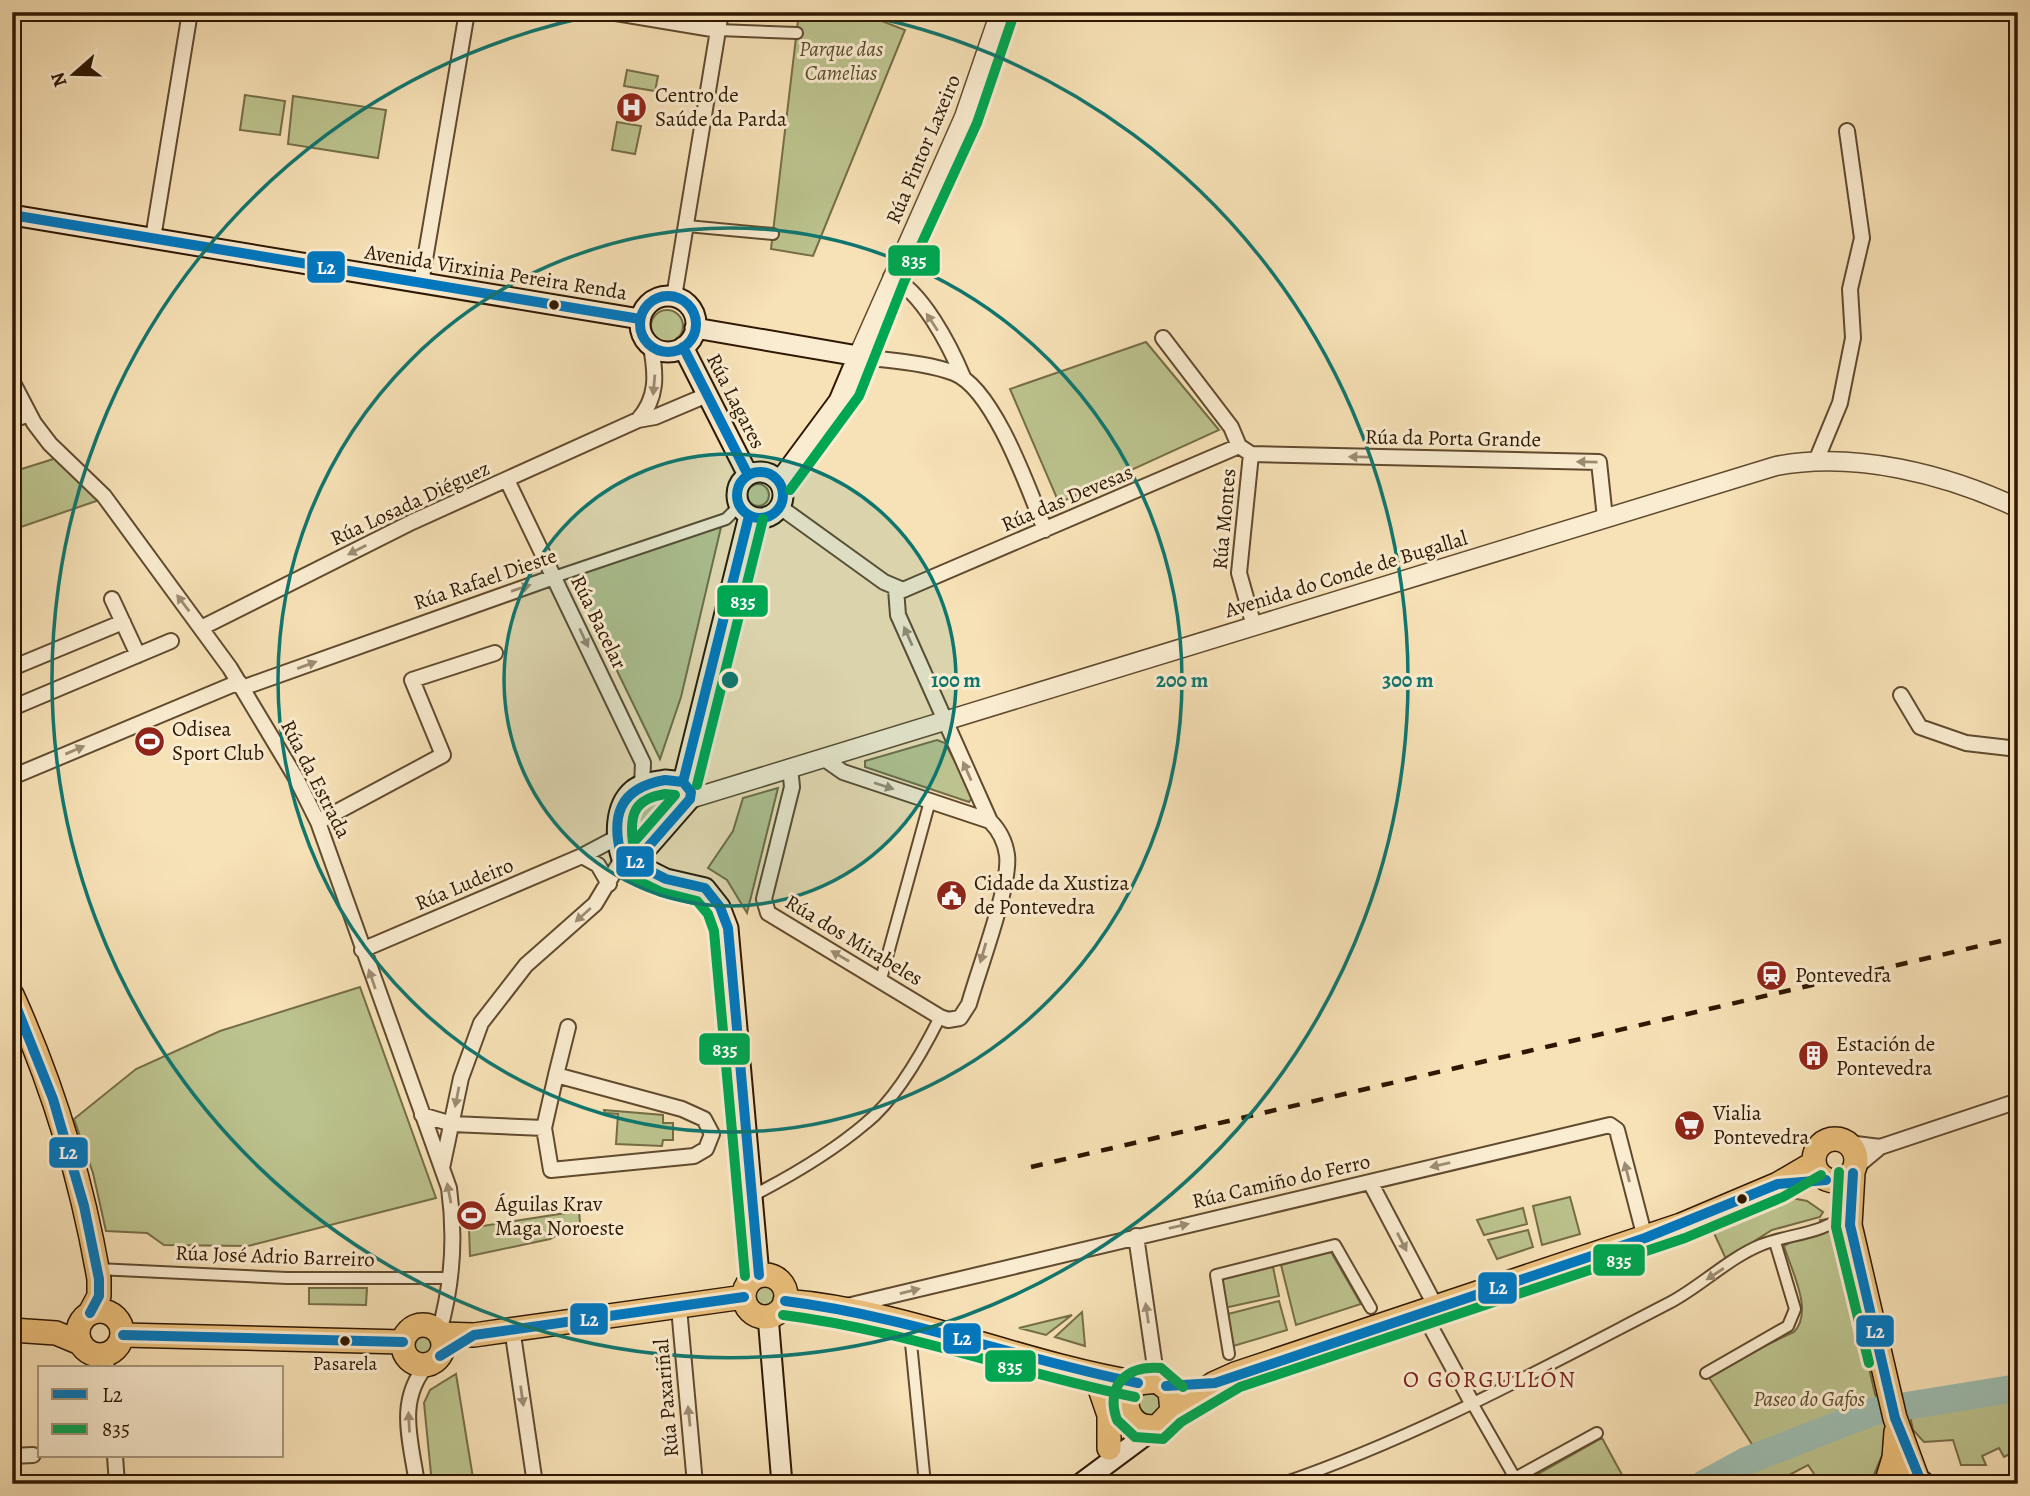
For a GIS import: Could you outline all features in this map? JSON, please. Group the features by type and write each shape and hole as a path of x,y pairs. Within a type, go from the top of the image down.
{"highway":[{"path":"1888,1484 1900,1479 1920,1483"}],"main road":[{"name":"Avenida Virxinia Pereira Renda","path":"12,215 640,319"},
{"path":"665,297 674,297 693,312 695,328 683,347 667,352 651,346 642,334 640,319 649,303 665,297"},
{"path":"695,328 858,356"},
{"name":"Rúa Lagares","path":"683,347 748,475"},
{"name":"Rúa Pintor Laxeiro","path":"779,482 839,401 852,377 858,356"},
{"path":"623,854 687,790 744,511 738,485 748,475 768,473 779,482 783,495 780,507 769,517 744,511"},
{"path":"623,854 623,803 633,790 665,780 687,790"},
{"path":"623,854 666,879 705,888 713,895 724,917 759,1276"},
{"path":"12,995 20,1032 58,1112 97,1269 99,1296 84,1326 90,1353 105,1362 117,1348 123,1335 116,1317 104,1311 84,1326 56,1333 12,1330"},
{"path":"1849,1216 1856,1154 1848,1143 1835,1139 1824,1142 1816,1149 1823,1175 1849,1216 1895,1418 1920,1483"},
{"path":"1087,1477 1215,1382 1645,1238 1778,1184 1823,1175 1840,1181 1854,1170"},
{"path":"782,1484 776,1308 784,1289 777,1279 759,1276 748,1283 744,1297 754,1314 776,1308 844,1307 909,1323 1090,1380 1215,1382"},
{"path":"437,1347 421,1324 409,1330 403,1342 409,1360 474,1335 744,1297"},
{"path":"123,1335 403,1342"},
{"path":"1090,1380 1127,1411 1138,1424 1165,1418"},
{"path":"1090,1380 1109,1415 1109,1448"},
{"path":"1087,1477 1109,1448 1127,1411 1128,1393 1153,1383"},
{"path":"1153,1383 1172,1398 1165,1418"},
{"path":"1888,1484 1894,1458 1895,1418"}],"street":[{"path":"153,238 190,12"},
{"path":"421,283 467,12"},
{"path":"610,12 718,30 797,33"},
{"path":"674,297 720,12"},
{"name":"Rúa Pintor Laxeiro","path":"858,356 964,117 1000,12"},
{"path":"1816,461 1840,403 1853,338 1850,289 1862,238 1847,131"},
{"path":"687,226 773,234"},
{"path":"891,277 904,283 913,292 952,352 963,377 982,395 995,414 1045,530"},
{"name":"Rúa Montes","path":"1163,338 1231,427 1245,450 1239,573 1255,626"},
{"path":"638,420 652,399 654,366 651,346"},
{"path":"858,356 944,370 963,377"},
{"name":"Rúa da Estrada","path":"12,381 30,416 50,444 104,496 241,685 296,778 318,822 442,1168 454,1224 452,1278 437,1347 412,1386 408,1399 417,1484"},
{"name":"Rúa Losada Diéguez","path":"201,628 412,522 638,420 655,417 707,395"},
{"path":"12,422 30,416"},
{"name":"Rúa da Porta Grande","path":"1245,450 1599,462 1605,518"},
{"name":"Rúa das Devesas","path":"897,589 910,589 928,582 1045,530 1245,450"},
{"name":"Avenida do Conde de Bugallal","path":"687,790 790,768 1776,466 1816,461 1882,467 1958,482 2018,508"},
{"name":"Rúa Bacelar","path":"507,480 643,763 642,785"},
{"path":"752,1196 792,1175 868,1122 919,1059 940,1017 954,1020 964,1013 1005,879 1007,854 1004,842 990,821 898,615 897,589 780,507"},
{"name":"Rúa Rafael Dieste","path":"13,775 241,685 744,511"},
{"path":"112,599 138,655"},
{"path":"12,668 123,622"},
{"path":"12,708 171,641"},
{"path":"318,822 443,755 412,680 495,653"},
{"path":"1901,695 1920,727 1966,743 2018,749"},
{"path":"823,758 843,772 990,821"},
{"name":"Rúa dos Mirabeles","path":"790,768 792,787 765,892 765,907 772,917 881,979 940,1017"},
{"path":"881,979 930,801"},
{"path":"442,1168 461,1077 481,1023 526,965 595,904 609,884 623,854"},
{"name":"Rúa Ludeiro","path":"362,950 582,856 623,854"},
{"path":"582,856 598,865 609,884"},
{"path":"556,1074 682,1109 704,1119 712,1134 706,1149 694,1156 551,1170 544,1128 556,1074 568,1027"},
{"path":"1854,1170 1880,1147 2018,1101"},
{"path":"422,1115 452,1124 544,1128"},
{"name":"Rúa Camiño do Ferro","path":"844,1307 1610,1125 1617,1130 1645,1238"},
{"path":"1848,1143 1880,1147"},
{"path":"1370,1182 1472,1403 1515,1478 1597,1433"},
{"path":"1280,1484 1355,1458 1472,1403 1679,1297 1760,1245 1832,1225 1849,1216"},
{"path":"1136,1236 1153,1383"},
{"path":"1706,1373 1788,1325 1793,1318 1795,1309 1775,1241"},
{"path":"1229,1354 1216,1275 1335,1245 1371,1308"},
{"name":"Rúa José Adrio Barreiro","path":"97,1269 287,1278 452,1278"},
{"path":"448,1301 452,1319 474,1335"},
{"name":"Rúa Paxariñal","path":"679,1308 695,1484"},
{"path":"909,1323 925,1484"},
{"path":"512,1328 535,1484"},
{"path":"12,1456 33,1455"},
{"path":"116,1458 117,1484"}],"green space":[{"name":"Parque das Camelias","path":"799,12 859,12 905,30 813,256 771,249"},
{"path":"627,70 658,76 655,91 624,86"},
{"path":"245,95 285,101 280,135 240,130"},
{"path":"293,96 386,110 378,158 288,144"},
{"path":"617,122 641,126 635,154 612,150"},
{"path":"667,310 678,315 683,326 678,337 667,342 656,337 651,326 656,315"},
{"path":"1146,342 1219,430 1059,503 1010,389"},
{"path":"63,456 105,498 12,530 12,472"},
{"path":"758,484 766,487 769,495 766,503 758,506 750,503 747,495 750,487"},
{"path":"722,523 681,697 660,759 568,570"},
{"path":"937,740 945,743 973,796 969,802 865,767 865,761"},
{"path":"778,788 747,913 727,880 708,868 733,831 743,798"},
{"path":"672,790 677,792 679,800 640,841 632,841 630,822 639,806 654,796"},
{"path":"360,987 436,1198 248,1246 164,1245 147,1233 106,1231 93,1173 74,1119 136,1069 220,1031"},
{"path":"604,1110 663,1115 663,1123 673,1123 673,1140 663,1140 662,1146 616,1144 618,1114 605,1113"},
{"path":"1570,1197 1580,1234 1542,1245 1533,1206"},
{"path":"1792,1198 1807,1201 1823,1212 1820,1217 1772,1230 1726,1259 1713,1231 1779,1201"},
{"path":"1523,1208 1527,1224 1484,1235 1477,1220"},
{"path":"579,1211 580,1223 550,1239 470,1256 469,1228"},
{"name":"Paseo do Gafos","path":"1827,1219 1836,1226 1875,1394 1888,1426 1884,1451 1870,1484 1821,1484 1808,1465 1772,1484 1691,1484 1755,1449 1706,1373 1794,1332 1800,1323 1801,1302 1796,1278 1784,1246 1820,1226 1820,1220"},
{"path":"1528,1230 1533,1247 1497,1259 1488,1240"},
{"path":"1331,1252 1361,1304 1296,1325 1281,1265"},
{"path":"1273,1267 1279,1296 1224,1308 1219,1280"},
{"path":"765,1282 774,1286 778,1295 774,1304 765,1308 756,1304 752,1295 756,1286"},
{"path":"309,1288 367,1288 366,1305 309,1304"},
{"path":"1279,1301 1287,1330 1230,1347 1224,1315"},
{"path":"1082,1312 1085,1346 1055,1337"},
{"path":"1072,1315 1046,1335 1019,1328"},
{"path":"423,1334 431,1338 435,1346 431,1354 423,1358 415,1354 411,1346 415,1338"},
{"path":"456,1374 474,1484 432,1484 424,1403 430,1390"},
{"path":"1150,1393 1161,1400 1162,1405 1155,1416 1150,1417 1139,1410 1138,1405 1145,1394"},
{"path":"2018,1393 2018,1450 2004,1457 1999,1448 1982,1456 1986,1465 1961,1465 1953,1440 1924,1442 1913,1430 1909,1411"},
{"path":"1602,1438 1627,1484 1520,1484"}],"waterway":[{"path":"1704,1484 1746,1461 1875,1411 2018,1388"}],"railway":[{"path":"1031,1167 2018,937"}],"transit line":[{"name":"835","path":"790,490 859,396 904,282 977,123 1013,17"},
{"name":"L2","path":"12,215 640,319"},
{"name":"L2","path":"668,296 683,301 691,309 696,324 691,339 683,347 668,352 653,347 645,339 640,324 645,309 653,301 668,296"},
{"name":"L2","path":"683,347 748,475"},
{"name":"L2","path":"760,472 769,473 776,479 782,486 783,495 782,504 776,511 769,517 760,518 751,517 744,511 738,504 737,495 738,486 744,479 751,473 760,472"},
{"name":"L2","path":"683,782 749,516"},
{"name":"835","path":"697,785 763,519"},
{"name":"L2","path":"665,780 683,782 691,792 690,799 634,863 622,859 617,830 622,806 637,790 665,780"},
{"name":"835","path":"665,794 675,795 633,843 632,823 636,809 647,800 665,794"},
{"name":"L2","path":"634,863 666,879 705,888 720,907 728,928 759,1275"},
{"name":"835","path":"628,876 661,892 697,901 708,914 714,931 745,1276"},
{"name":"L2","path":"12,996 53,1099 84,1206 99,1279 99,1296 90,1313"},
{"name":"835","path":"1839,1172 1836,1227 1869,1363"},
{"name":"L2","path":"1853,1173 1850,1225 1895,1418 1922,1484"},
{"name":"835","path":"1183,1387 1161,1368 1138,1370 1129,1374 1117,1387 1114,1397 1117,1420 1135,1437 1163,1439 1181,1422 1240,1387 1685,1238 1783,1197 1821,1175"},
{"name":"L2","path":"1166,1386 1215,1383 1645,1238 1778,1184 1826,1180"},
{"name":"L2","path":"440,1356 474,1335 744,1297"},
{"name":"L2","path":"785,1301 918,1327 1138,1383"},
{"name":"835","path":"783,1315 916,1341 1135,1397"},
{"name":"L2","path":"123,1335 403,1342"}],"place":[{"name":"Centro de Saúde da Parda","path":"632,107"},
{"name":"Odisea Sport Club","path":"149,741"},
{"name":"Cidade da Xustiza de Pontevedra","path":"951,895"},
{"name":"Pontevedra","path":"1772,975"},
{"name":"Estación de Pontevedra","path":"1813,1056"},
{"name":"Vialia Pontevedra","path":"1690,1125"},
{"name":"Águilas Krav Maga Noroeste","path":"472,1216"},
{"name":"Pasarela","path":"345,1341"}],"district":[{"name":"O GORGULLÓN","path":"1490,1379"}]}
